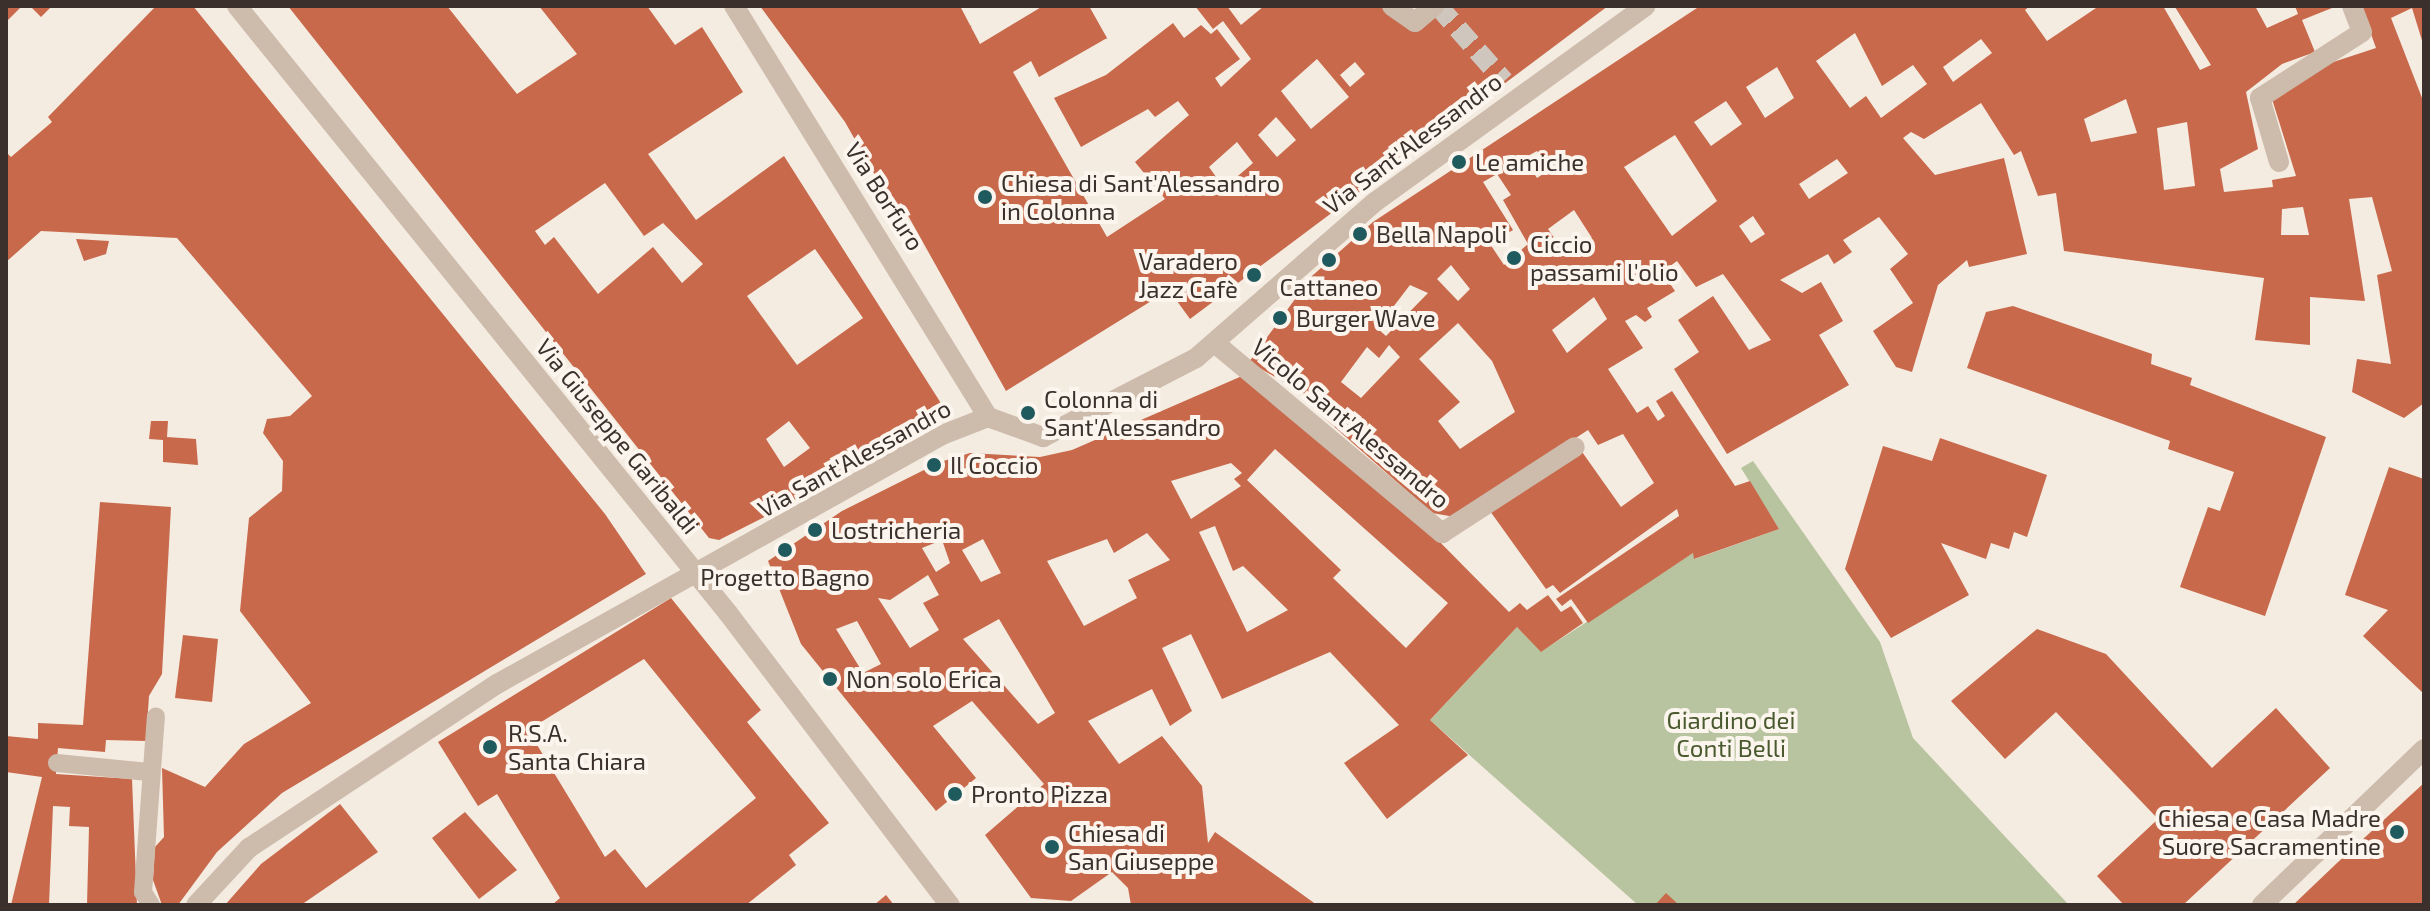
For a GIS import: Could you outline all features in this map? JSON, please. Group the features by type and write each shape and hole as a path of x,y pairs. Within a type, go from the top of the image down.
{"street":[{"name":"Via Giuseppe Garibaldi","path":"237,6 694,571 952,903"},
{"name":"Via Borfuro","path":"734,6 988,417"},
{"path":"1392,6 1415,22 1434,6"},
{"name":"Via Sant'Alessandro","path":"196,905 249,848 362,768 694,571 988,417 1043,437 1216,344 1297,263 1511,88 1646,6"},
{"path":"2279,162 2260,98 2362,32 2352,6"},
{"name":"Vicolo Sant'Alessandro","path":"1216,344 1442,533 1575,447"},
{"path":"2262,905 2424,749"}],"lane":[{"path":"151,905 143,892 149,772 156,716"},
{"path":"57,763 149,772"}],"green space":[{"name":"Giardino dei Conti Belli","path":"1753,461 1880,642 1913,738 2069,905 1638,905 1430,720 1517,627 1542,651 1693,553 1695,559 1779,529 1741,468"}],"building":[{"path":"6,6 22,6 6,22"},
{"path":"30,6 52,6 41,17"},
{"path":"156,6 193,6 605,514 646,574 282,793 217,852 178,905 162,905 153,880 155,847 164,837 162,768 205,787 244,744 311,703 240,611 249,518 282,491 283,461 263,433 267,419 290,416 312,396 177,238 41,231 6,262 6,152 11,157 52,122 48,117"},
{"path":"288,6 447,6 517,94 577,54 539,6 647,6 675,45 702,27 743,92 648,154 696,220 784,156 944,408 780,509 719,540 709,538","holes":["605,183 644,236 663,223 703,264 682,283 653,247 598,294 554,237 545,245 535,231","815,249 863,318 797,365 747,296","789,421 810,448 784,467 766,439"]},
{"path":"760,6 960,6 980,44 1043,6 1089,6 1107,38 1039,77 1031,61 1013,72 1107,237 1165,199 1135,162 1189,115 1178,101 1155,117 1148,109 1081,147 1054,98 1106,75 1173,23 1184,38 1201,25 1211,34 1217,29 1240,59 1215,78 1221,87 1251,59 1223,21 1213,29 1195,6 1227,6 1241,25 1264,6 1392,6 1415,22 1434,6 1608,6 1190,319 1169,290 1006,391 901,203 893,207 845,122","holes":["1317,59 1349,97 1311,129 1281,91","1355,62 1365,74 1350,87 1340,75","1276,117 1296,140 1277,157 1258,135","1237,142 1253,163 1224,188 1209,167"]},
{"path":"1700,6 2030,6 2025,10 2047,41 2099,6 2163,6 2200,70 2211,65 2175,7 2255,6 2267,28 2298,14 2295,6 2337,6 2302,20 2315,52 2282,64 2246,92 2258,149 2220,169 2224,192 2273,187 2272,180 2296,176 2272,99 2318,67 2376,48 2361,6 2424,6 2424,47 2412,8 2391,18 2424,103 2424,403 2404,418 2352,392 2357,359 2391,364 2377,275 2392,271 2372,197 2349,199 2365,301 2310,297 2310,345 2255,340 2264,278 2064,251 2056,193 2038,196 2021,151 2014,155 1981,103 1924,139 1911,132 1903,138 1935,175 2004,158 2027,254 1969,267 1967,260 1938,285 1912,372 1896,367 1873,331 1913,303 1890,269 1908,254 1879,217 1843,240 1852,252 1834,264 1828,254 1780,280 1802,293 1821,282 1843,321 1819,335 1849,385 1727,454 1674,369 1699,352 1678,320 1713,296 1749,350 1771,340 1723,274 1696,287 1677,261 1662,272 1675,291 1647,308 1652,317 1645,322 1636,315 1625,321 1643,348 1608,369 1637,413 1648,406 1658,421 1665,416 1656,401 1672,391 1735,486 1750,481 1779,529 1694,559 1693,553 1588,623 1571,599 1562,606 1556,599 1679,516 1677,509 1560,593 1553,585 1546,589 1490,511 1580,449 1621,507 1654,483 1623,434 1598,445 1588,430 1455,517 1432,513 1321,415 1327,407 1249,362 1312,276 1373,222","holes":["1855,33 1882,86 1913,65 1927,84 1881,118 1866,96 1850,108 1816,61","1981,39 1992,53 1953,82 1943,67","1777,67 1794,98 1765,118 1746,87","2126,99 2137,133 2091,142 2084,119","1726,101 1742,124 1711,146 1694,122","2187,122 2195,186 2164,190 2157,128","1675,135 1717,201 1672,236 1624,167","1537,151 1549,170 1537,178 1524,158","1837,159 1848,173 1809,199 1799,184","1497,174 1511,195 1503,200 1528,244 1504,265 1490,244 1513,230 1483,182","2303,207 2309,235 2281,235 2282,209","1574,210 1592,238 1567,257 1548,229","1753,216 1765,234 1751,243 1739,226","1451,265 1470,289 1458,301 1437,279","1410,285 1428,293 1386,336 1377,328","1594,297 1607,319 1567,353 1552,330","1458,323 1492,361 1515,412 1460,449 1438,421 1460,402 1419,359","1389,345 1400,357 1361,398 1341,382 1367,347 1379,358"]},
{"path":"76,239 109,241 106,254 84,261"},
{"path":"2013,306 2152,354 2151,364 2192,378 2190,385 2326,437 2265,616 2180,587 2208,507 2220,511 2234,472 2168,449 2170,441 1967,368 1986,312"},
{"path":"1242,376 1428,530 1509,612 1520,603 1527,610 1548,595 1561,612 1571,606 1583,623 1541,652 1517,627 1430,720 1468,755 1387,819 1344,763 1399,725 1330,652 1222,699 1191,634 1162,648 1192,711 1170,726 1152,689 1088,721 1119,764 1162,736 1202,786 1208,843 1215,832 1317,905 1131,905 1128,888 1112,872 1071,901 1031,898 985,835 1044,784 972,701 933,726 976,778 936,811 801,644 768,561 842,511 940,462 970,453 1040,457 1072,450","holes":["1275,449 1448,603 1406,648 1333,578 1341,570 1247,480","1231,463 1242,473 1234,479 1241,486 1191,519 1171,481","1215,526 1233,571 1243,566 1288,610 1247,632 1199,532","1147,533 1170,560 1128,580 1137,598 1084,626 1047,561 1107,539 1114,553","983,539 1001,573 981,582 962,550","942,540 950,563 936,572 922,548","928,575 939,595 923,603 939,630 910,648 878,598 890,600","999,619 1055,713 1038,724 963,639","857,621 881,664 863,673 836,629"]},
{"path":"151,421 168,421 167,437 196,439 198,465 163,462 163,440 149,439"},
{"path":"1940,438 2047,475 2027,537 2014,532 2009,549 1991,543 1986,559 1941,543 1969,595 1891,638 1845,569 1883,446 1932,461"},
{"path":"2389,467 2424,479 2424,694 2363,636 2388,610 2345,595"},
{"path":"100,502 171,507 162,674 149,696 146,741 106,740 105,752 58,748 56,774 132,779 137,905 87,905 89,827 69,826 70,807 53,806 49,905 11,905 42,777 6,772 6,736 38,739 38,723 83,725"},
{"name":"R.S.A. Santa Chiara","path":"671,598 761,710 747,722 829,823 789,855 796,865 746,905 552,905 560,898 497,794 478,806 438,742","holes":["644,659 756,798 646,888 615,849 605,857 528,730"]},
{"path":"2037,629 2106,654 2212,768 2276,708 2330,768 2183,905 2124,905 2097,876 2158,819 2056,712 2005,759 1951,701"},
{"path":"183,635 218,639 212,702 175,698"},
{"name":"Chiesa e Casa Madre Suore Sacramentine","path":"2424,783 2424,905 2293,905 2337,863"},
{"path":"340,804 378,852 301,905 225,905 261,864"},
{"path":"465,812 517,870 479,899 432,838"},
{"path":"1666,893 1679,905 1655,905"},
{"path":"886,895 894,905 874,905"}],"tunnel":[{"path":"1438,6 1504,81"}],"place":[{"name":"Le amiche","path":"1459,162"},
{"name":"Chiesa di Sant'Alessandro in Colonna","path":"985,197"},
{"name":"Bella Napoli","path":"1360,234"},
{"name":"Ciccio passami l'olio","path":"1514,258"},
{"name":"Cattaneo","path":"1329,260"},
{"name":"Varadero Jazz Cafè","path":"1254,275"},
{"name":"Burger Wave","path":"1280,318"},
{"name":"Colonna di Sant'Alessandro","path":"1028,413"},
{"name":"Il Coccio","path":"934,465"},
{"name":"Lostricheria","path":"815,530"},
{"name":"Progetto Bagno","path":"785,550"},
{"name":"Non solo Erica","path":"830,679"},
{"name":"R.S.A. Santa Chiara","path":"490,747"},
{"name":"Pronto Pizza","path":"955,794"},
{"name":"Chiesa e Casa Madre Suore Sacramentine","path":"2397,832"},
{"name":"Chiesa di San Giuseppe","path":"1052,847"}]}
